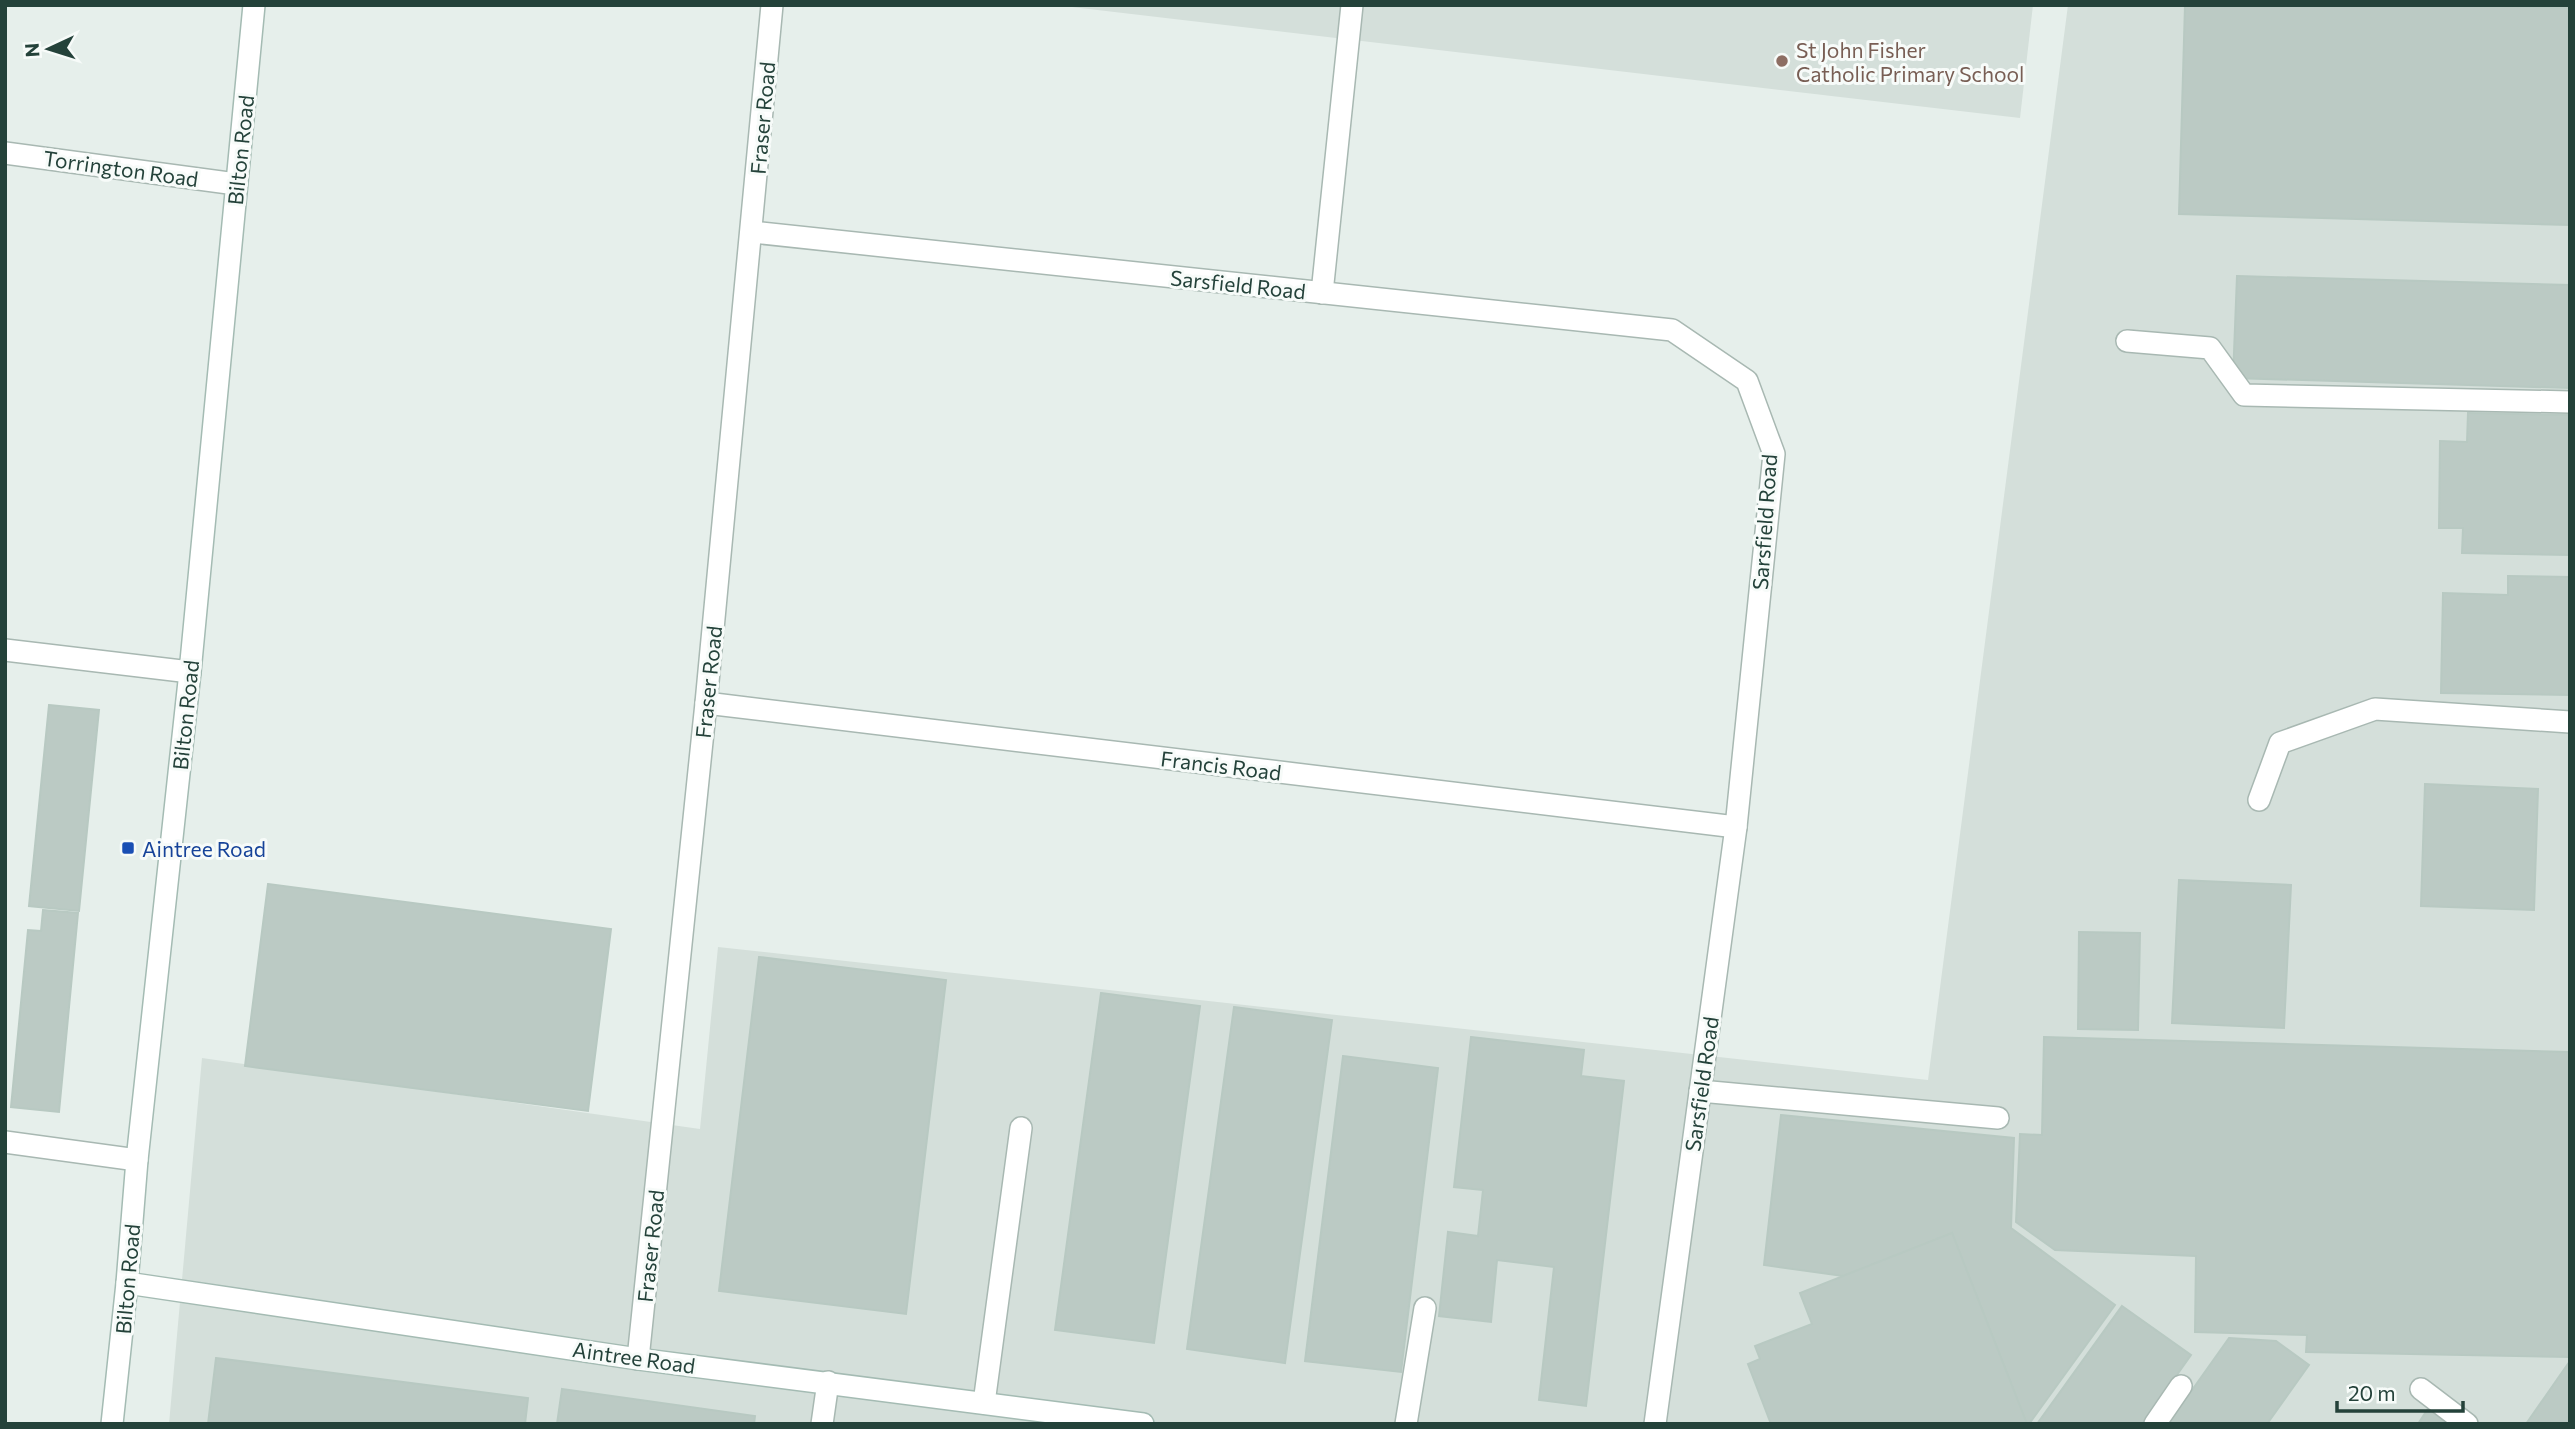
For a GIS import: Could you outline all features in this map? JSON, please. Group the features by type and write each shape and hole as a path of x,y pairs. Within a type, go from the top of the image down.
{"street":[{"name":"Bilton Road","path":"112,1424 128,1283 137,1160 190,672 254,5"},
{"name":"Fraser Road","path":"638,1359 706,703 772,5"},
{"path":"1321,293 1352,5"},
{"name":"Torrington Road","path":"5,153 236,184"},
{"name":"Sarsfield Road","path":"752,232 1672,330 1747,381 1774,454 1736,827 1656,1424"},
{"path":"2127,341 2210,348 2244,395 2570,402"},
{"path":"5,650 190,672"},
{"name":"Francis Road","path":"706,703 1736,827"},
{"path":"2259,800 2280,743 2375,709 2570,722"},
{"path":"1700,1091 1998,1118"},
{"path":"984,1403 1021,1128"},
{"path":"5,1142 137,1160"},
{"name":"Aintree Road","path":"128,1283 638,1359 1143,1424"},
{"path":"1406,1424 1425,1308"},
{"path":"822,1424 828,1382"},
{"path":"2155,1424 2181,1386"},
{"path":"2421,1389 2467,1424"}],"shaded area":[{"name":"St John Fisher Catholic Primary School","path":"1055,5 2033,5 2020,118"},
{"path":"2068,5 2570,5 2570,1424 169,1424 202,1058 700,1129 718,947 1928,1080"}],"building":[{"path":"2185,5 2474,5 2570,8 2570,225 2179,214"},
{"path":"2237,276 2570,285 2570,388 2233,378"},
{"path":"2468,413 2570,415 2570,555 2462,553 2463,528 2439,528 2440,441 2467,442"},
{"path":"2508,576 2570,577 2570,695 2441,693 2443,593 2508,595"},
{"path":"49,705 99,710 79,911 29,906"},
{"path":"2425,784 2538,789 2534,910 2421,906"},
{"path":"2179,880 2291,885 2284,1028 2172,1023"},
{"path":"268,884 611,929 588,1111 245,1066"},
{"path":"43,910 78,913 59,1112 11,1107 28,930 41,931"},
{"path":"2079,932 2140,933 2138,1030 2078,1029"},
{"path":"759,957 946,980 906,1314 719,1291"},
{"path":"1101,993 1200,1006 1154,1343 1055,1330"},
{"path":"1234,1007 1332,1020 1285,1363 1187,1349"},
{"path":"1471,1037 1584,1050 1581,1076 1624,1081 1586,1406 1539,1400 1554,1267 1497,1260 1491,1322 1439,1316 1448,1232 1478,1236 1483,1190 1454,1187"},
{"path":"2044,1037 2570,1052 2570,1357 2306,1352 2307,1335 2195,1332 2196,1256 2055,1250 2016,1222 2020,1134 2042,1135"},
{"path":"1343,1056 1438,1068 1401,1372 1305,1361"},
{"path":"1781,1115 2014,1138 2011,1228 2115,1305 2029,1424 1952,1233 1843,1276 1764,1265"},
{"path":"1952,1233 2027,1424 1771,1424 1748,1364 1760,1359 1755,1346 1812,1324 1800,1293"},
{"path":"2122,1306 2191,1355 2142,1424 2037,1424"},
{"path":"2229,1338 2276,1341 2309,1365 2267,1424 2168,1424"},
{"path":"216,1358 528,1398 525,1424 208,1424"},
{"path":"2570,1361 2570,1424 2526,1424"},
{"path":"562,1389 755,1416 754,1424 557,1424"},
{"path":"2431,1404 2457,1424 2418,1424"}],"place":[{"name":"St John Fisher Catholic Primary School","path":"1782,61"},
{"name":"Aintree Road","path":"128,848"}]}
